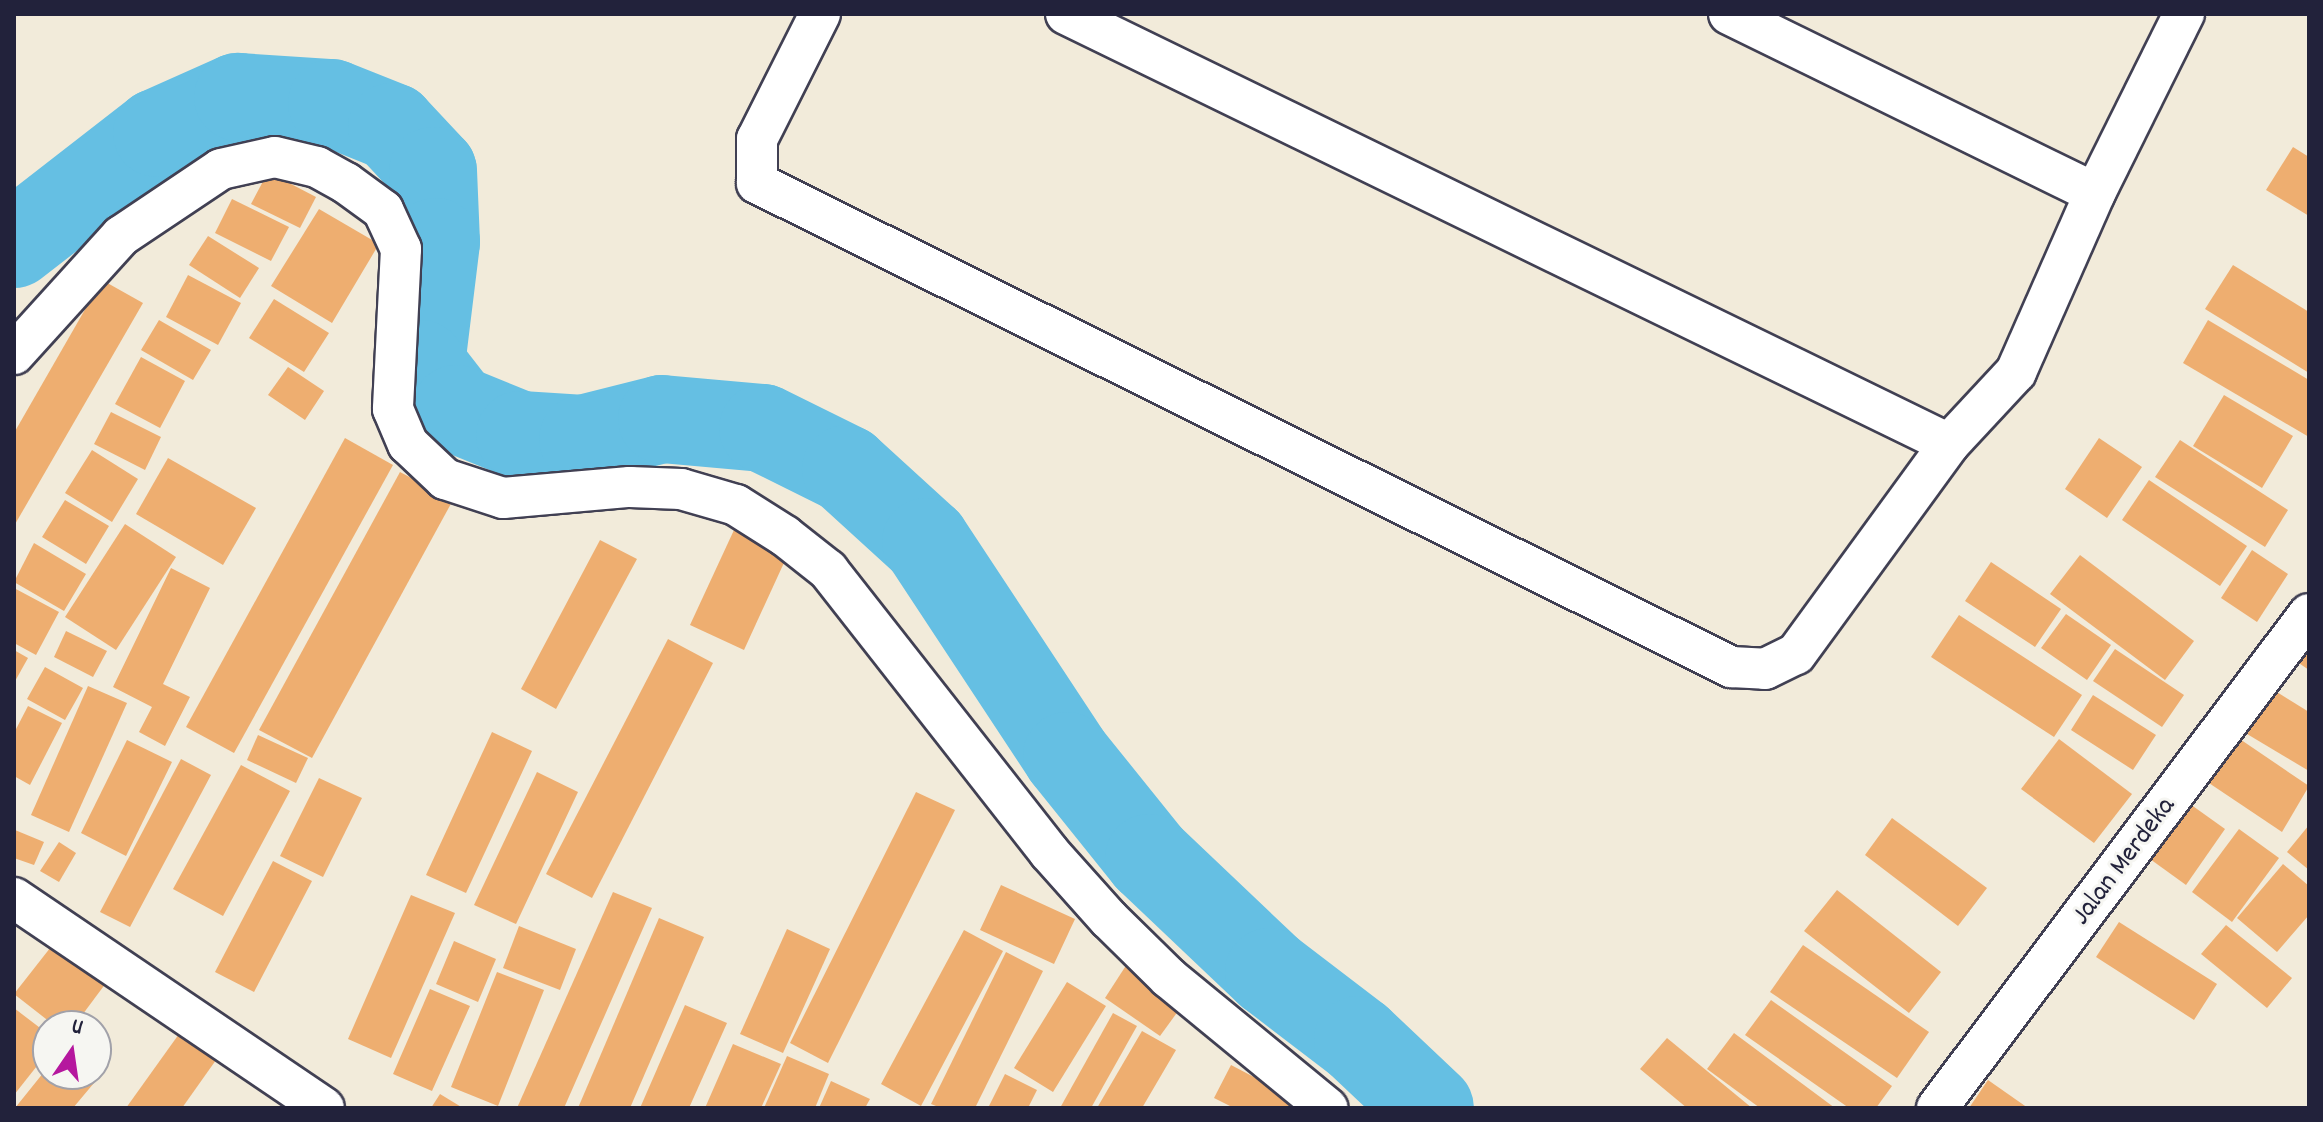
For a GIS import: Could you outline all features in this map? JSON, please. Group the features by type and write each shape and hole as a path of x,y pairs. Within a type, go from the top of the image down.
{"street":[{"path":"820,14 757,139 757,183 1731,667 1765,669 1796,654 1949,444 2016,372 2095,193 2184,14"},
{"path":"1066,14 1949,444"},
{"path":"1729,14 2095,193"},
{"path":"14,354 121,236 221,169 275,157 317,167 346,183 383,210 401,249 393,409 417,453 445,479 503,498 630,487 681,489 736,505 785,536 828,570 1049,852 1109,919 1180,987 1327,1108"},
{"name":"Jalan Merdeka","path":"1937,1108 2309,614"},
{"path":"14,898 324,1108"}],"building":[{"path":"2293,147 2309,157 2309,216 2266,190"},
{"path":"268,172 316,197 300,228 251,204"},
{"path":"232,199 289,227 271,261 215,233"},
{"path":"319,209 379,244 332,323 271,286"},
{"path":"208,236 259,268 240,298 189,265"},
{"path":"2233,265 2309,312 2309,373 2205,309"},
{"path":"188,275 241,303 218,345 166,317"},
{"path":"102,280 143,303 14,526 14,433"},
{"path":"274,299 329,333 304,372 249,338"},
{"path":"159,320 211,350 193,380 141,350"},
{"path":"2208,320 2309,380 2309,437 2183,363"},
{"path":"141,357 185,381 160,428 115,404"},
{"path":"288,367 324,391 305,420 268,395"},
{"path":"2224,395 2293,436 2262,488 2193,446"},
{"path":"111,412 161,437 145,470 94,444"},
{"path":"345,438 393,465 234,753 186,727"},
{"path":"2099,438 2142,467 2107,518 2065,489"},
{"path":"2180,440 2288,510 2265,547 2155,477"},
{"path":"92,450 138,479 112,522 65,493"},
{"path":"168,458 256,508 223,565 136,514"},
{"path":"400,472 453,500 312,758 259,730"},
{"path":"2149,480 2247,546 2220,586 2122,520"},
{"path":"65,500 109,526 86,564 42,537"},
{"path":"125,524 176,557 116,650 65,617"},
{"path":"734,530 788,554 744,650 690,625"},
{"path":"600,540 637,559 556,709 521,689"},
{"path":"34,543 86,574 64,611 14,582"},
{"path":"2252,550 2288,574 2257,622 2221,598"},
{"path":"2080,555 2194,641 2165,680 2050,594"},
{"path":"1991,562 2061,609 2035,647 1965,601"},
{"path":"171,568 210,588 163,684 190,697 165,746 139,732 152,707 113,687"},
{"path":"14,588 59,612 36,655 14,643"},
{"path":"2066,614 2111,645 2087,680 2041,648"},
{"path":"1959,615 2082,695 2054,737 1931,657"},
{"path":"2309,624 2309,670 2287,655"},
{"path":"66,631 107,651 93,677 54,657"},
{"path":"668,639 713,663 592,898 546,874"},
{"path":"2115,649 2184,695 2162,727 2093,681"},
{"path":"14,650 28,658 14,683"},
{"path":"45,667 83,688 65,720 27,699"},
{"path":"2264,684 2309,712 2309,771 2237,728"},
{"path":"88,686 127,703 69,832 31,815"},
{"path":"2093,695 2156,735 2133,770 2071,730"},
{"path":"28,706 62,723 30,785 14,776 14,733"},
{"path":"2228,731 2309,786 2282,832 2197,775"},
{"path":"492,732 532,751 466,893 426,875"},
{"path":"258,735 308,758 296,783 247,760"},
{"path":"2059,739 2132,794 2094,843 2021,789"},
{"path":"127,740 172,762 126,856 81,833"},
{"path":"181,759 211,775 130,927 100,912"},
{"path":"241,765 290,791 223,916 173,889"},
{"path":"537,772 578,792 516,924 474,905"},
{"path":"319,778 362,798 323,877 280,856"},
{"path":"916,792 955,810 828,1063 790,1043"},
{"path":"2190,804 2225,829 2186,885 2150,859"},
{"path":"1892,818 1987,888 1958,926 1865,855"},
{"path":"2309,825 2309,870 2287,852"},
{"path":"2239,829 2279,858 2232,922 2192,892"},
{"path":"15,830 44,842 34,865 14,858"},
{"path":"59,842 76,853 59,882 40,871"},
{"path":"273,861 312,881 254,992 215,972"},
{"path":"2283,864 2309,886 2309,915 2277,952 2237,918"},
{"path":"1001,885 1075,919 1054,964 980,930"},
{"path":"1837,890 1941,972 1909,1013 1804,931"},
{"path":"613,892 652,908 564,1108 517,1108"},
{"path":"411,895 455,913 391,1058 348,1039"},
{"path":"659,918 704,937 630,1108 578,1108"},
{"path":"2119,922 2217,984 2194,1020 2096,957"},
{"path":"2226,925 2292,978 2267,1008 2201,954"},
{"path":"519,926 576,949 560,990 503,968"},
{"path":"787,929 830,949 783,1053 740,1034"},
{"path":"964,930 1003,951 921,1106 881,1084"},
{"path":"454,941 496,959 478,1002 436,984"},
{"path":"54,943 106,983 86,1010 34,1010 14,994"},
{"path":"1803,945 1929,1032 1897,1078 1770,992"},
{"path":"1006,952 1043,971 975,1108 941,1108 931,1104"},
{"path":"1127,964 1184,1003 1160,1036 1105,998"},
{"path":"497,972 544,990 498,1106 451,1087"},
{"path":"1067,982 1106,1006 1053,1092 1014,1068"},
{"path":"430,989 470,1006 432,1091 393,1074"},
{"path":"1771,1000 1892,1086 1876,1108 1849,1108 1745,1035"},
{"path":"685,1005 727,1023 689,1108 640,1108"},
{"path":"14,1008 32,1022 32,1072 14,1095"},
{"path":"1113,1013 1137,1026 1091,1108 1060,1108"},
{"path":"184,1027 221,1053 182,1108 126,1108"},
{"path":"1142,1031 1176,1050 1142,1108 1097,1108"},
{"path":"1734,1033 1835,1108 1760,1108 1707,1069"},
{"path":"1667,1038 1752,1108 1687,1108 1640,1069"},
{"path":"733,1044 781,1064 761,1108 705,1108"},
{"path":"787,1056 829,1074 815,1108 764,1108"},
{"path":"1231,1065 1300,1101 1296,1108 1234,1108 1214,1098"},
{"path":"1005,1074 1037,1090 1028,1108 988,1108"},
{"path":"1988,1080 2028,1108 1969,1108"},
{"path":"831,1081 870,1099 865,1108 819,1108"},
{"path":"32,1087 32,1090 88,1090 73,1108 15,1108"},
{"path":"440,1094 463,1108 431,1108"}],"waterway":[{"path":"14,244 157,133 238,97 332,103 392,127 433,171 436,242 421,364 456,409 520,435 583,439 662,419 763,428 846,469 926,542 1067,756 1149,858 1269,972 1358,1040 1430,1108"}]}
